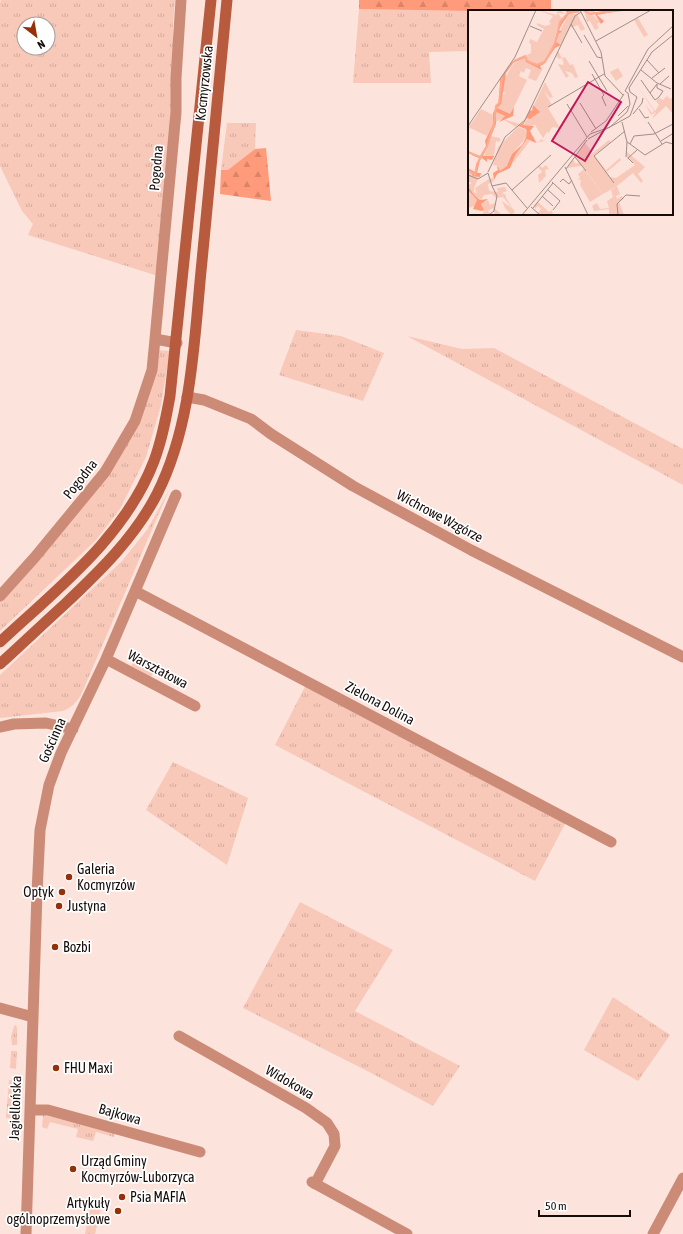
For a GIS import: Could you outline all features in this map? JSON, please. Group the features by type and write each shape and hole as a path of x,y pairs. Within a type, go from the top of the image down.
{"main road":[{"name":"Kocmyrzowska","path":"0,642 90,557 113,532 143,484 154,461 170,396 177,343 211,0"},
{"name":"Kocmyrzowska","path":"0,664 94,576 119,550 157,494 174,453 186,406 227,0"}],"street":[{"name":"Pogodna","path":"0,596 35,557 105,472 135,421 152,370 176,112 176,78 181,0"},
{"path":"155,339 177,343"},
{"name":"Wichrowe Wzgórze","path":"187,397 204,400 251,419 271,434 353,486 471,550 683,657"},
{"name":"Gościnna","path":"33,1016 40,830 49,785 62,753 106,659 176,495"},
{"name":"Zielona Dolina","path":"135,591 611,842"},
{"name":"Warsztatowa","path":"106,659 195,706"},
{"path":"0,727 14,724 46,723 73,729"},
{"path":"0,1008 33,1016"},
{"name":"Jagiellońska","path":"26,1234 33,1016"},
{"name":"Widokowa","path":"179,1036 306,1108 326,1123 334,1134 335,1146 314,1183 407,1234"},
{"name":"Bajkowa","path":"30,1110 48,1110 200,1152"},
{"path":"653,1234 683,1178"}],"green space":[{"path":"1,0 175,0 173,24 174,110 158,276 28,235 33,224 22,211 0,166"},
{"path":"359,0 551,0 551,10 468,11 359,9"},
{"path":"359,9 468,11 468,51 429,52 431,83 353,83"},
{"path":"227,123 256,123 255,149 228,171 221,170"},
{"path":"266,148 271,201 220,194 221,170 228,170 255,149"},
{"path":"296,330 341,336 384,353 363,401 279,375"},
{"path":"407,336 462,349 494,348 683,449 683,485"},
{"path":"157,350 170,351 161,405 146,457 120,509 96,540 0,631 0,599 137,421"},
{"path":"169,490 81,695 71,706 63,711 0,718 0,675 122,561 147,530"},
{"path":"133,662 158,663 151,677 131,666"},
{"path":"308,681 566,822 535,881 275,745"},
{"path":"173,762 248,798 227,865 146,810"},
{"path":"300,902 393,950 355,1011 460,1066 433,1106 243,1008"},
{"path":"613,997 670,1035 638,1081 584,1050"},
{"path":"16,1025 17,1045 12,1045 11,1037 14,1026"},
{"path":"11,1051 17,1051 16,1069 10,1068"},
{"path":"9,1080 15,1081 15,1118 6,1118"},
{"path":"43,1115 115,1131 114,1137 96,1132 93,1141 76,1137 78,1129 50,1122 47,1129 42,1127"},
{"path":"92,1199 99,1201 101,1208 95,1234 85,1234"}],"place":[{"name":"Galeria Kocmyrzów","path":"69,877"},
{"name":"Optyk","path":"62,892"},
{"name":"Justyna","path":"59,906"},
{"name":"Bozbi","path":"55,947"},
{"name":"FHU Maxi","path":"56,1068"},
{"name":"Urząd Gminy Kocmyrzów-Luborzyca","path":"73,1169"},
{"name":"Psia MAFIA","path":"122,1197"},
{"name":"Artykuły ogólnoprzemysłowe","path":"118,1211"}]}
